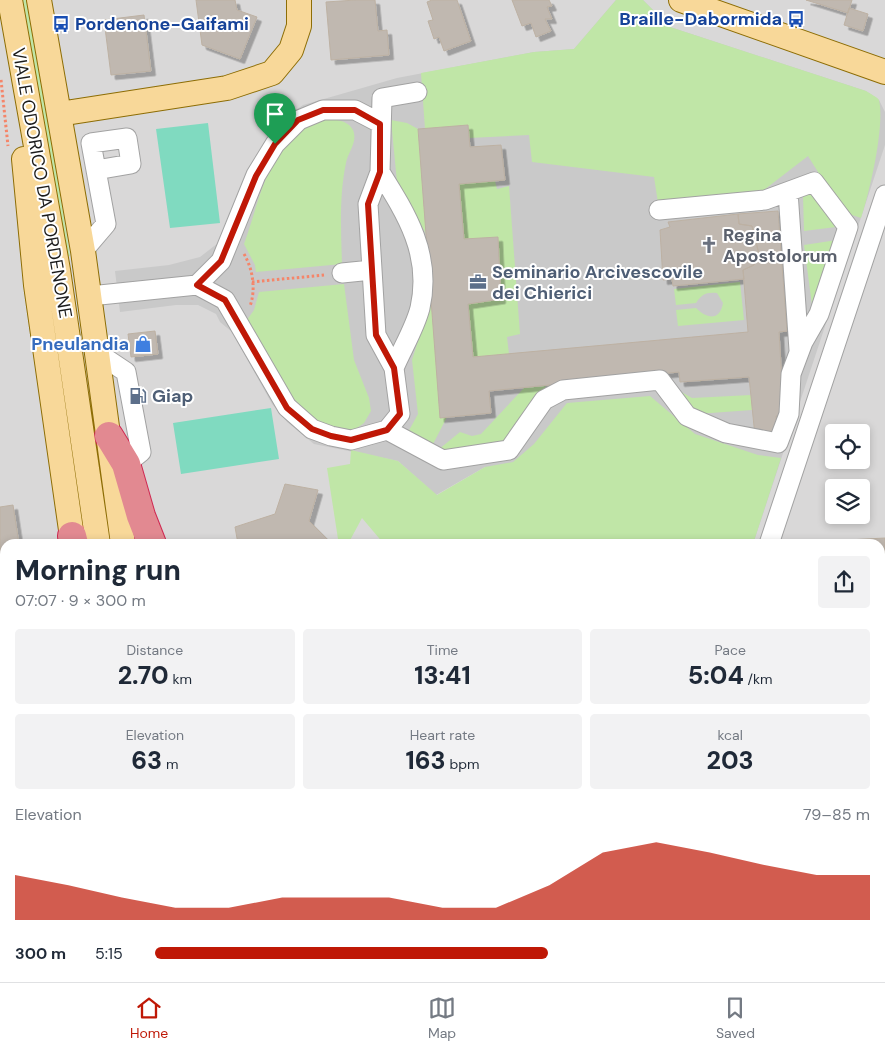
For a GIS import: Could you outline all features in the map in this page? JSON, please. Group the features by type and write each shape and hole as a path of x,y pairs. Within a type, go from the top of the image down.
{"highway":[{"path":"109,436 126,464 141,516 150,539"}],"main road":[{"path":"10,0 36,284 78,539"},
{"name":"VIALE ODORICO DA PORDENONE","path":"39,0 90,296 122,539"},
{"path":"58,114 227,88 272,73 291,50 299,26 299,0"},
{"path":"682,0 885,72"}],"street":[{"path":"90,296 197,285 225,300 287,408 312,429 331,436 351,440 387,430 400,414 394,368 376,335 368,204 380,172 382,98 417,92"},
{"path":"197,285 221,261 256,176 275,144 298,120 323,110 355,110 380,124"},
{"path":"83,251 106,224 96,170"},
{"path":"380,172 407,216 420,248 424,274 420,309 394,368"},
{"path":"658,210 765,200 814,182 848,227 855,233 871,239"},
{"path":"788,192 799,352"},
{"path":"772,539 885,195"},
{"path":"387,430 443,460 509,450 544,400 563,390 660,380 687,416 726,433 778,443 789,414 791,374 799,352 819,314 848,227"},
{"path":"342,274 372,270"},
{"path":"96,352 126,372 142,452 126,464"}],"path":[{"path":"231,238 246,256 252,282 253,297 249,309 239,324"},
{"path":"252,282 342,274"}],"shaded area":[{"path":"0,0 885,0 885,539 0,539"},
{"name":"Seminario Arcivescovile dei Chierici","path":"616,0 643,0 670,27 866,91 879,100 885,112 885,145 755,539 736,539 485,467 436,495 398,461 314,444 287,422 272,404 232,332 220,322 216,314 198,305 176,305 120,312 115,271 169,265 200,257 222,240 259,151 279,122 303,105 397,78 534,52 574,49"}],"green space":[{"path":"23,0 29,0 70,256 66,257"},
{"path":"616,0 643,0 670,27 866,91 878,99 880,125 878,141 861,218 843,212 808,156 760,193 658,203 654,177 532,162 529,135 469,138 468,125 425,129 421,73 534,52 574,49"},
{"path":"326,118 348,124 354,134 354,143 347,159 342,188 342,264 256,272 255,265 244,244 271,167 289,140 301,129"},
{"path":"391,120 407,123 418,129 426,234 397,182"},
{"path":"208,123 220,223 170,228 156,129"},
{"path":"495,181 497,189 509,186 520,334 507,337 509,354 473,357 468,304 501,299 498,238 464,239 459,184"},
{"path":"811,194 820,197 836,227 804,231 803,195"},
{"path":"837,240 812,305 804,245"},
{"path":"740,282 744,320 678,326 676,310 696,308 704,314 712,316 719,313 723,303 717,293 710,293 702,296 696,303 676,305 674,289"},
{"path":"344,284 354,360 369,398 371,411 364,423 354,430 324,424 307,412 276,376 244,324 254,310 259,292"},
{"path":"431,300 441,418 447,417 431,448 407,434 418,414 412,360"},
{"path":"546,386 505,444 447,453 438,450 460,432 472,436 481,434 524,388"},
{"path":"678,390 692,398 751,395 752,410 697,414"},
{"path":"650,396 695,434 758,455 781,458 755,539 380,539 362,518 351,539 338,539 327,468 350,464 351,450 398,461 437,495 485,467 513,462 534,444 567,403"},
{"path":"271,408 279,459 181,474 173,423"}],"building":[{"path":"196,0 235,0 237,10 257,17 240,59 202,45"},
{"path":"375,0 378,31 387,30 389,55 331,60 326,2"},
{"path":"432,0 457,0 471,41 444,51 439,37 434,39 428,21 433,20 427,2"},
{"path":"512,0 549,0 552,6 547,7 552,19 545,19 551,31 536,37 531,23 522,26"},
{"path":"806,0 852,0 848,13"},
{"path":"849,8 868,14 863,31 844,25"},
{"path":"144,15 151,71 111,75 104,20"},
{"path":"468,125 470,147 501,145 505,180 459,184 464,239 498,237 501,299 468,304 473,357 748,332 743,270 754,265 759,254 752,226 739,224 738,214 778,211 787,331 779,332 784,414 776,416 778,433 755,436 749,377 680,382 679,372 489,391 491,413 440,418 418,129"},
{"name":"Regina Apostolorum","path":"738,214 739,224 752,226 759,254 754,265 743,270 744,279 673,286 672,279 663,280 660,230 670,227 668,222"},
{"name":"Pneulandia","path":"155,331 158,354 131,357 128,334"},
{"path":"285,484 318,490 309,521 327,539 237,539 235,527 275,514"},
{"path":"13,505 18,539 0,539 0,507"}],"place":[{"name":"Braille-Dabormida","path":"796,19"},
{"name":"Pordenone-Gaifami","path":"61,24"},
{"name":"Regina Apostolorum","path":"709,245"},
{"name":"Seminario Arcivescovile dei Chierici","path":"478,282"},
{"name":"Pneulandia","path":"143,344"},
{"name":"Giap","path":"138,396"}],"route":[{"path":"323,110 355,110 380,124 380,172 368,204 376,335 394,368 400,414 387,430 351,440 331,436 312,429 287,408 225,300 197,285 221,261 256,176 275,144 298,120 323,110"}]}
